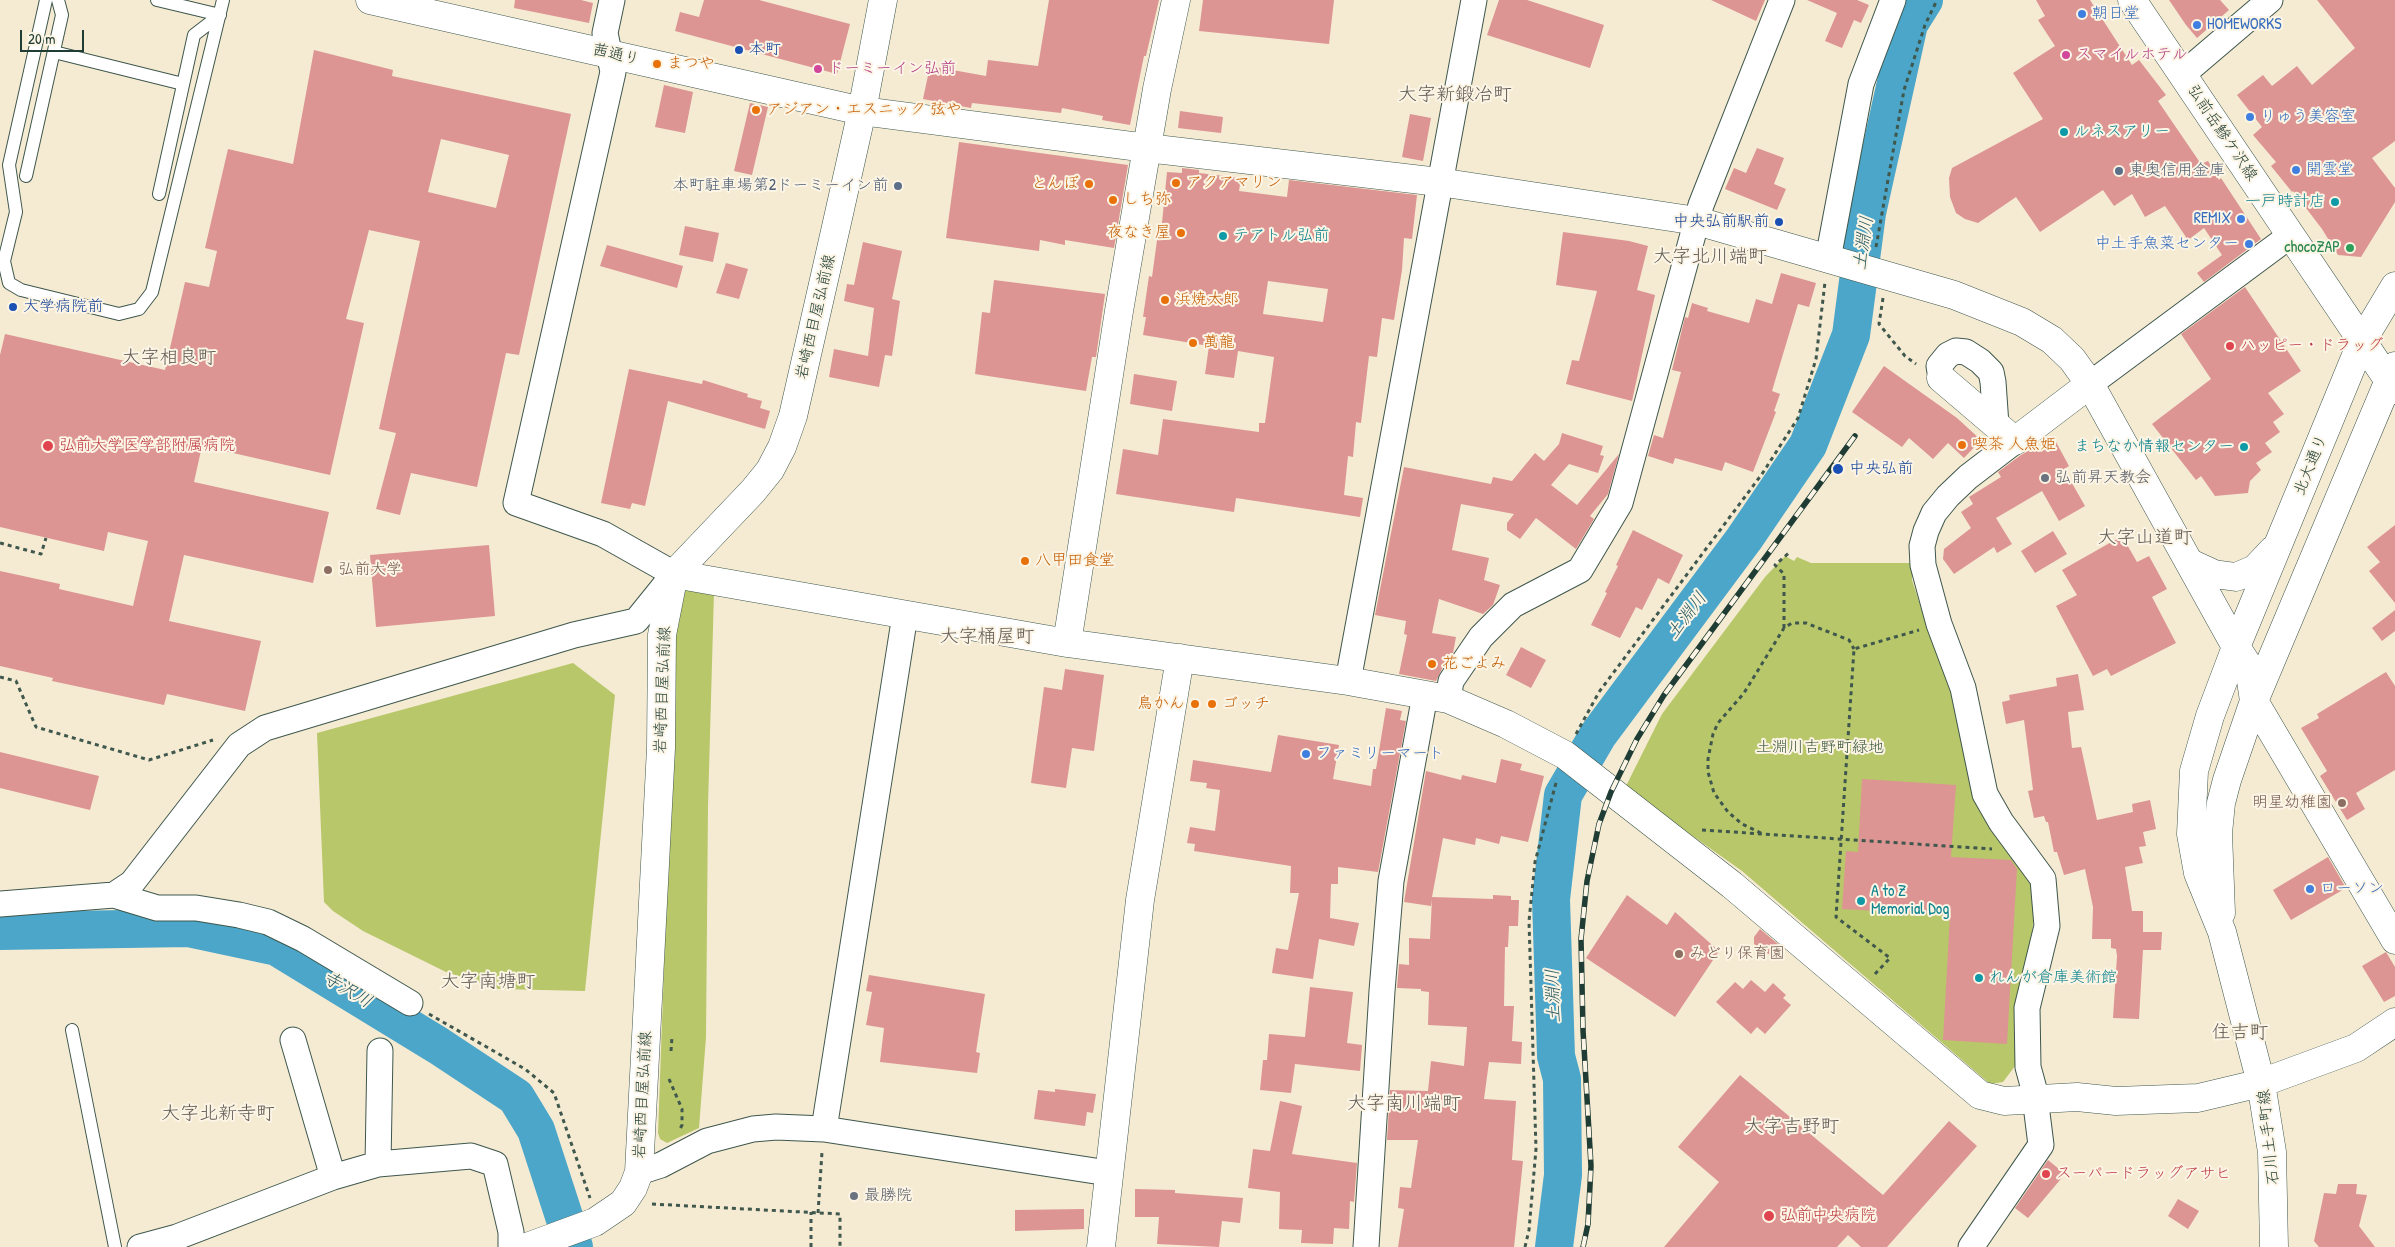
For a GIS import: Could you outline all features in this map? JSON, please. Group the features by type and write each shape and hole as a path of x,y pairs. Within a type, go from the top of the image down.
{"street":[{"path":"612,0 605,33 613,72 516,503 603,534 674,574 1067,643 1348,681 1437,697 1506,724 1568,758 1732,885 1980,1095 2004,1101 2077,1097 2116,1100 2198,1098 2261,1083 2222,932 2218,833 2221,803 2254,701 2393,378"},
{"name":"岩崎西目屋弘前線","path":"527,1247 592,1223 624,1203 633,1188 639,1172 661,748 662,635 674,574 753,491 770,470 782,447 793,416 862,111 883,0"},
{"path":"1067,643 1119,311 1147,148 1176,0"},
{"path":"1348,681 1474,0"},
{"path":"1366,1247 1391,881 1437,697 1451,681 1481,637 1513,605 1580,570 1620,503 1701,204 1782,0"},
{"path":"1831,267 1860,84 1894,0"},
{"name":"弘前岳鰺ケ沢線","path":"2132,0 2362,341 2393,378"},
{"path":"2182,75 2270,0"},
{"name":"茜通り","path":"382,1 862,111 1147,148 1439,182 1697,221 1831,267 1872,260 2022,322 2052,340 2065,353 2090,384 2236,647 2249,667 2254,701"},
{"path":"1972,1247 2042,1145 2028,1067 2027,1008 2047,926 2043,879 2001,822 1985,794 1963,688 1938,624 1923,565 1922,546 1926,531 1934,513 1968,477 2005,433 2090,384 2290,235"},
{"name":"北大通り","path":"2222,932 2198,873 2191,834 2194,771 2210,716 2236,647 2362,341 2395,286"},
{"path":"1956,351 1966,352 1980,361 1990,372 2005,433 1942,378 1939,366 1948,355 1956,351"},
{"path":"2190,563 2226,577 2245,575 2268,558 2284,531"},
{"path":"114,895 132,883 239,745 265,728 574,635 636,621 674,574"},
{"path":"824,1129 905,615"},
{"path":"1101,1247 1140,900 1180,658"},
{"path":"2254,701 2395,940"},
{"path":"0,904 114,895 157,908 196,908 268,922 303,939 410,1003"},
{"name":"石川土手町線","path":"2274,1247 2275,1219 2272,1152 2261,1083 2356,1048 2395,1022"},
{"path":"293,1040 334,1177"},
{"path":"378,1164 380,1051"},
{"path":"639,1172 661,1164 707,1141 753,1129 776,1127 824,1129 1108,1173"},
{"path":"140,1247 177,1237 334,1177 378,1164 471,1156 495,1164 511,1232 511,1247"}],"lane":[{"path":"46,0 9,165 16,212 4,261 9,283 21,290 119,314 139,309 152,292 223,0"},
{"path":"26,176 62,15 58,0"},
{"path":"157,0 220,15"},
{"path":"159,194 194,35 220,15"},
{"path":"54,52 183,84"},
{"path":"72,1030 115,1247"}],"path":[{"path":"1872,260 1904,90 1925,25 1937,0"},
{"path":"1525,1247 1529,1230 1536,1150 1529,920 1535,862 1548,808 1568,758 1599,692 1762,474 1798,418 1816,359 1831,267"},
{"path":"1883,298 1879,324 1886,335 1904,356 1942,378"},
{"path":"0,543 41,554 46,538"},
{"path":"1784,628 1784,574 1775,565 1791,550"},
{"path":"1764,834 1742,824 1720,803 1711,784 1708,759 1713,734 1718,723 1744,693 1784,628 1792,623 1806,623 1849,640 1854,649 1836,917 1890,958 1858,992"},
{"path":"1854,649 1938,624"},
{"path":"0,677 16,681 36,728 149,760 219,738"},
{"path":"1696,830 2023,851"},
{"path":"410,1003 525,1069 554,1093 593,1206 592,1223"},
{"path":"818,1213 824,1129"},
{"path":"624,1203 685,1204 840,1214 840,1247"},
{"path":"811,1212 811,1247"}],"green space":[{"name":"土淵川吉野町緑地","path":"1785,556 1794,561 1797,557 1811,563 1912,563 1912,580 1922,611 2035,890 2030,971 2018,1062 2003,1082 1990,1084 1742,871 1625,788 1662,714 1765,577"},
{"path":"692,589 714,592 708,806 706,1037 699,1128 667,1143 660,1139 658,1133 676,635 678,611 684,590"},
{"path":"573,663 615,695 585,991 499,989 446,972 363,931 333,911 324,902 317,733"}],"building":[{"path":"515,0 581,0 593,3 589,23 514,8"},
{"path":"704,0 759,0 850,24 837,74 675,31 680,12 699,17"},
{"path":"1049,0 1159,0 1146,56 1144,56 1130,125 1102,120 1103,116 1062,108 1061,113 972,103 971,108 923,99 930,66 986,76 988,60 1038,66"},
{"path":"1203,0 1334,0 1329,44 1199,31"},
{"path":"1499,0 1527,0 1604,25 1590,68 1487,35"},
{"path":"1711,0 1765,0 1756,21"},
{"path":"1807,0 1857,0 1869,5 1861,23 1854,20 1842,48 1825,41 1837,13"},
{"path":"2036,0 2090,0 2132,65 2139,60 2166,95 2158,101 2201,164 2208,161 2219,180 2221,178 2261,239 2204,282 2197,273 2222,255 2204,228 2188,240 2165,206 2145,217 2132,194 2114,206 2103,190 2040,232 2016,197 1978,223 1965,219 1956,213 1950,197 1949,178 1952,168 2043,119 2013,73 2055,46 2038,20 2045,16"},
{"path":"2169,0 2220,0 2229,10 2197,38"},
{"path":"2317,0 2395,0 2395,141 2372,158 2395,188 2395,202 2361,257 2338,255 2322,229 2271,166 2276,162 2253,135 2262,127 2237,95 2263,75 2272,86 2297,66 2312,85 2355,48"},
{"path":"314,50 393,70 392,76 571,114 519,355 506,353 477,487 411,473 400,515 376,509 396,433 379,429 420,241 369,230 346,319 364,323 330,475 202,446 194,482 329,512 313,583 184,555 169,621 261,641 245,711 167,694 164,705 52,681 53,678 0,666 0,571 60,584 59,589 133,606 148,541 108,532 104,551 0,527 0,355 5,334 165,370 185,282 209,287 217,251 205,248 228,149 293,164","holes":["441,139 509,155 496,208 428,192"]},
{"path":"664,85 693,92 685,133 655,127"},
{"path":"750,103 768,107 752,175 734,171"},
{"path":"1180,111 1223,117 1221,133 1178,128"},
{"path":"1410,114 1431,118 1423,161 1402,157"},
{"path":"959,142 1128,165 1114,248 1065,240 1065,245 1040,240 1039,251 946,238"},
{"path":"1757,148 1784,158 1774,184 1786,189 1777,210 1725,189 1734,168 1746,173"},
{"path":"1182,168 1199,170 1199,173 1241,178 1239,191 1287,197 1289,180 1417,195 1412,239 1404,238 1402,270 1394,320 1382,318 1377,357 1369,356 1361,423 1356,422 1353,457 1348,456 1344,495 1363,498 1360,517 1236,498 1234,512 1116,494 1123,449 1158,455 1163,419 1259,432 1259,423 1265,423 1274,357 1238,351 1234,378 1205,374 1209,346 1143,335 1146,317 1143,317 1149,276 1152,277 1158,233 1161,233 1167,172 1182,173","holes":["1268,281 1328,289 1323,322 1263,314"]},
{"path":"685,226 719,233 713,262 679,255"},
{"path":"1563,232 1629,241 1648,246 1637,290 1655,295 1632,401 1566,384 1572,360 1579,361 1597,291 1556,285"},
{"path":"863,242 902,251 892,299 900,301 892,356 885,355 879,387 829,377 834,349 868,356 874,308 844,301 847,284 854,285"},
{"path":"607,245 683,266 677,288 600,266"},
{"path":"726,263 748,269 739,299 716,293"},
{"path":"1781,273 1816,283 1809,307 1798,304 1772,391 1780,394 1774,411 1776,412 1753,472 1725,462 1722,471 1675,458 1673,464 1648,456 1654,435 1663,438 1681,372 1672,370 1685,317 1688,318 1692,303 1708,308 1707,311 1749,323 1756,299 1772,304"},
{"path":"994,280 1105,294 1096,357 1092,357 1086,391 975,374 982,312 990,313"},
{"path":"2245,287 2301,371 2268,393 2284,414 2273,422 2280,432 2265,443 2272,452 2256,463 2261,470 2250,481 2248,493 2215,496 2201,476 2196,480 2152,424 2211,379 2181,334"},
{"path":"1884,366 1957,418 1981,440 1964,458 1948,443 1933,459 1909,438 1902,447 1852,412"},
{"path":"629,369 702,384 703,380 748,394 747,397 762,401 760,408 770,411 765,429 668,401 645,506 632,503 630,509 601,503"},
{"path":"1134,374 1177,381 1172,411 1130,404"},
{"path":"1562,433 1603,446 1600,455 1604,456 1598,473 1569,464 1551,485 1577,505 1619,454 1608,494 1590,516 1594,519 1576,549 1536,518 1520,539 1507,530 1507,523 1514,514 1461,504 1452,550 1489,558 1484,580 1500,585 1493,605 1483,614 1439,599 1432,633 1456,637 1453,653 1450,653 1436,681 1399,674 1407,635 1404,634 1406,621 1375,615 1404,467 1491,484 1493,477 1512,481 1535,453 1544,461 1559,444"},
{"path":"2056,442 2069,466 2064,469 2085,506 2059,521 2042,491 1996,518 2012,544 1997,553 1994,547 1954,574 1943,559 1944,549 1971,528 1961,512 1973,504 1969,497 2001,477 1998,472 2021,455 2037,446 2040,451"},
{"path":"2395,525 2395,603 2369,571 2380,562 2367,547"},
{"path":"1633,530 1683,555 1669,584 1658,578 1642,610 1636,607 1620,638 1591,625 1607,593 1605,592 1618,566 1616,565"},
{"path":"2053,531 2067,554 2035,573 2021,551"},
{"path":"2122,536 2137,562 2149,556 2167,589 2152,597 2176,643 2111,676 2107,669 2093,676 2056,606 2077,595 2062,570"},
{"path":"489,545 495,616 376,627 370,555"},
{"path":"2395,610 2395,631 2382,641 2372,628"},
{"path":"1521,647 1546,660 1531,688 1506,675"},
{"path":"1065,669 1104,675 1094,751 1072,748 1066,788 1031,783 1044,687 1062,690"},
{"path":"2386,672 2395,686 2395,770 2356,793 2365,809 2347,820 2320,776 2327,771 2301,728 2319,718 2317,714"},
{"path":"2078,674 2084,710 2068,712 2072,748 2081,747 2097,820 2133,812 2132,804 2150,800 2156,829 2143,832 2146,846 2139,847 2143,863 2125,867 2132,911 2143,911 2143,932 2162,932 2161,950 2143,950 2139,1019 2113,1018 2116,949 2111,948 2111,939 2092,939 2093,907 2085,869 2064,875 2057,852 2054,852 2048,822 2046,822 2044,816 2034,818 2028,791 2033,790 2024,720 2006,724 2002,702 2010,700 2009,695 2057,686 2056,678"},
{"path":"1386,708 1402,711 1400,720 1406,721 1378,872 1338,867 1338,884 1331,884 1330,918 1359,923 1354,946 1319,939 1313,979 1272,973 1276,948 1288,950 1299,893 1290,893 1291,866 1194,851 1195,844 1187,843 1190,827 1215,831 1220,790 1206,788 1207,783 1190,781 1193,760 1271,772 1278,735 1339,745 1333,779 1371,786 1373,769 1376,769"},
{"path":"0,752 99,776 90,810 0,788"},
{"path":"1501,759 1522,764 1520,770 1544,776 1528,842 1501,836 1499,844 1476,838 1475,845 1443,838 1432,897 1493,899 1493,895 1511,896 1511,900 1519,900 1518,926 1509,926 1508,947 1505,947 1504,1006 1514,1006 1512,1041 1522,1042 1521,1064 1489,1062 1484,1099 1516,1101 1512,1160 1523,1161 1514,1247 1398,1247 1404,1209 1398,1208 1400,1187 1411,1188 1418,1140 1387,1140 1390,1090 1428,1091 1431,1061 1464,1066 1467,1027 1428,1025 1429,992 1421,991 1421,989 1397,988 1399,964 1409,965 1409,938 1430,939 1432,899 1431,906 1404,902 1426,771 1461,780 1462,775 1496,783"},
{"name":"れんが倉庫美術館","path":"1862,779 1956,785 1951,857 2011,860 2017,869 2007,1044 1943,1040 1950,915 1842,909 1846,851 1858,852"},
{"name":"ローソン","path":"2328,857 2346,888 2291,920 2273,890"},
{"path":"1627,895 1667,925 1675,912 1719,951 1675,1017 1586,958"},
{"path":"1760,929 1778,944 1770,955 1754,944 1754,937"},
{"path":"2386,952 2395,967 2395,996 2384,1002 2362,966"},
{"path":"869,975 985,994 976,1052 980,1053 977,1073 880,1062 884,1028 866,1025 872,992 866,991"},
{"path":"1751,980 1765,992 1773,983 1786,995 1783,998 1791,1005 1765,1034 1757,1027 1751,1034 1716,1002 1735,982 1743,989"},
{"path":"1310,987 1353,992 1347,1043 1362,1045 1360,1071 1295,1064 1291,1093 1260,1090 1263,1060 1267,1060 1269,1034 1305,1037"},
{"path":"1740,1075 1883,1195 1949,1121 1977,1146 1887,1247 1861,1247 1848,1235 1837,1247 1664,1247 1719,1182 1678,1147"},
{"path":"1055,1089 1096,1094 1093,1113 1087,1112 1085,1126 1034,1119 1038,1090 1055,1092"},
{"path":"1280,1101 1302,1106 1292,1154 1357,1163 1354,1202 1350,1201 1349,1229 1334,1228 1333,1244 1301,1243 1302,1230 1279,1229 1280,1192 1248,1188 1253,1149 1270,1151"},
{"path":"2048,1160 2065,1174 2028,1218 2015,1208"},
{"path":"2338,1184 2357,1184 2356,1194 2367,1195 2359,1226 2375,1247 2319,1247 2314,1241 2324,1193 2336,1194"},
{"path":"1135,1189 1175,1190 1175,1193 1243,1198 1240,1223 1222,1221 1219,1247 1157,1244 1159,1217 1135,1217"},
{"path":"2178,1199 2199,1211 2188,1229 2168,1216"},
{"path":"1084,1209 1084,1229 1015,1231 1015,1210"}],"waterway":[{"name":"土淵川","path":"1554,1247 1563,1175 1562,1079 1556,1056 1551,899 1563,795 1598,735 1744,539 1808,445 1851,335 1867,213 1909,24 1924,0"},
{"name":"寺沢川","path":"0,931 188,928 277,947 439,1046 516,1097 536,1130 574,1247"}],"railway":[{"path":"1583,1247 1588,1224 1591,1166 1583,1030 1581,939 1587,881 1599,824 1611,792 1637,739 1664,695 1855,436"}],"place":[{"name":"朝日堂","path":"2082,14"},
{"name":"HOMEWORKS","path":"2197,25"},
{"name":"本町","path":"739,50"},
{"name":"スマイルホテル","path":"2066,55"},
{"name":"まつや","path":"657,64"},
{"name":"ドーミーイン弘前","path":"818,69"},
{"name":"アジアン・エスニック 弦や","path":"756,110"},
{"name":"りゅう美容室","path":"2250,117"},
{"name":"ルネスアリー","path":"2064,132"},
{"name":"開雲堂","path":"2296,170"},
{"name":"東奥信用金庫","path":"2119,171"},
{"name":"アクアマリン","path":"1176,183"},
{"name":"とんぼ","path":"1089,184"},
{"name":"本町駐車場第2ドーミーイン前","path":"898,186"},
{"name":"しち弥","path":"1113,200"},
{"name":"一戸時計店","path":"2335,202"},
{"name":"REMIX","path":"2241,219"},
{"name":"中央弘前駅前","path":"1779,222"},
{"name":"夜なき屋","path":"1181,233"},
{"name":"テアトル弘前","path":"1223,236"},
{"name":"中土手魚菜センター","path":"2249,244"},
{"name":"chocoZAP","path":"2350,248"},
{"name":"浜焼太郎","path":"1165,300"},
{"name":"大学病院前","path":"13,307"},
{"name":"萬龍","path":"1193,343"},
{"name":"ハッピー・ドラッグ","path":"2230,346"},
{"name":"喫茶 人魚姫","path":"1962,445"},
{"name":"弘前大学医学部附属病院","path":"48,446"},
{"name":"まちなか情報センター","path":"2244,447"},
{"name":"中央弘前","path":"1838,469"},
{"name":"弘前昇天教会","path":"2045,478"},
{"name":"八甲田食堂","path":"1025,561"},
{"name":"弘前大学","path":"328,570"},
{"name":"花ごよみ","path":"1432,664"},
{"name":"鳥かん","path":"1195,704"},
{"name":"ゴッチ","path":"1212,704"},
{"name":"ファミリーマート","path":"1306,754"},
{"name":"明星幼稚園","path":"2342,803"},
{"name":"ローソン","path":"2310,889"},
{"name":"A to Z Memorial Dog","path":"1861,901"},
{"name":"みどり保育園","path":"1679,954"},
{"name":"れんが倉庫美術館","path":"1979,978"},
{"name":"スーパードラッグアサヒ","path":"2046,1174"},
{"name":"最勝院","path":"854,1196"},
{"name":"弘前中央病院","path":"1769,1216"}],"district":[{"name":"大字新鍛冶町","path":"1455,95"},
{"name":"大字北川端町","path":"1710,257"},
{"name":"大字相良町","path":"169,358"},
{"name":"大字山道町","path":"2145,538"},
{"name":"大字桶屋町","path":"987,637"},
{"name":"大字南塘町","path":"488,982"},
{"name":"住吉町","path":"2240,1033"},
{"name":"大字南川端町","path":"1404,1104"},
{"name":"大字北新寺町","path":"218,1114"},
{"name":"大字吉野町","path":"1792,1127"}]}
